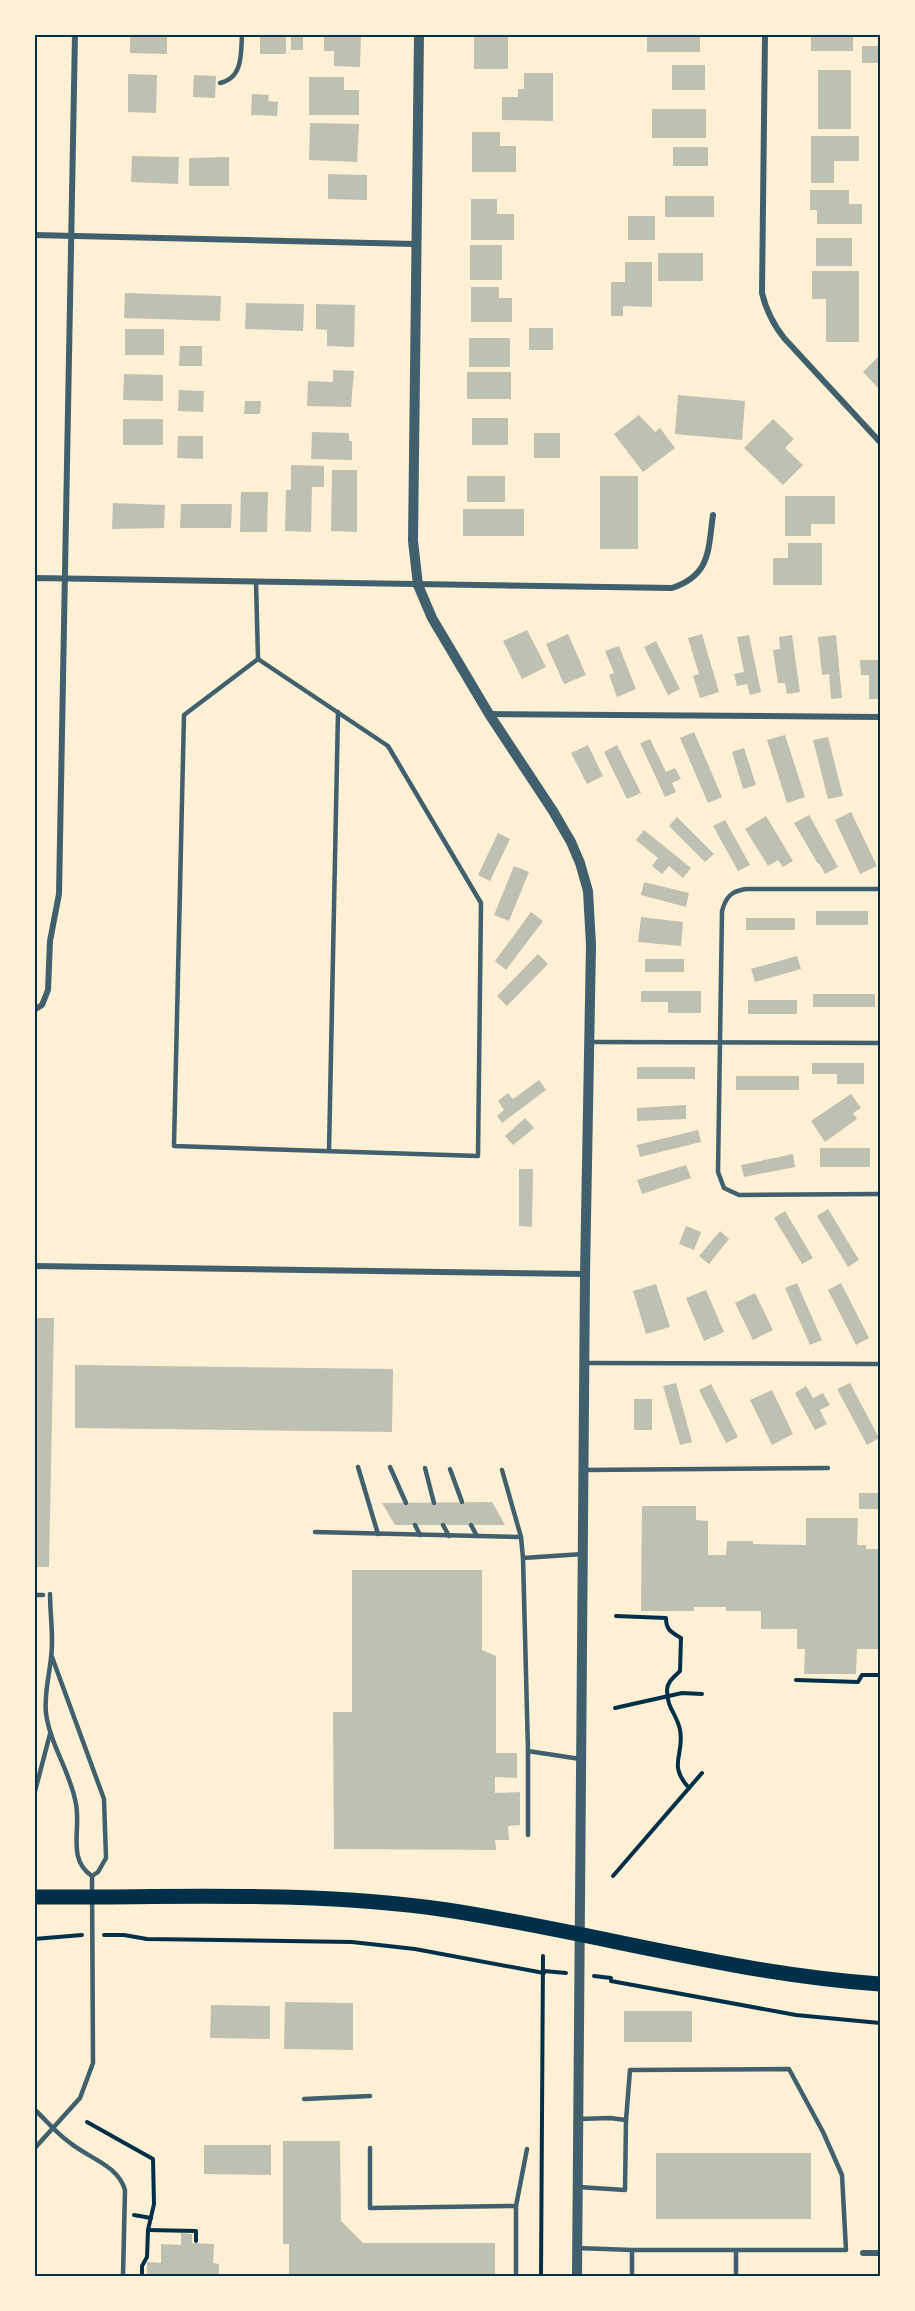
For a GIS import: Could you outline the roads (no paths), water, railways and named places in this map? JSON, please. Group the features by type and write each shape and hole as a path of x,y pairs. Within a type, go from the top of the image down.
{"main road":[{"path":"34,1898 280,1898 361,1901 447,1910 795,1975 880,1984"}],"street":[{"path":"34,1010 42,1005 48,990 50,941 59,894 75,34"},
{"path":"418,34 413,541 418,585 432,618 489,714 562,826 580,863 585,880 591,930 585,1274 577,2277"},
{"path":"765,34 762,293 764,303 772,322 784,338 880,442"},
{"path":"34,235 415,244"},
{"path":"34,578 672,588 698,574 709,546 713,515"},
{"path":"489,714 880,717"},
{"path":"34,1266 585,1274"},
{"path":"863,2253 880,2253"}],"lane":[{"path":"220,83 228,81 239,68 242,34"},
{"path":"256,582 258,659"},
{"path":"258,659 388,746 481,903 478,1156 174,1146 184,715 258,659"},
{"path":"329,1151 338,712"},
{"path":"880,889 746,889 729,894 722,911 718,1172 724,1188 739,1195 880,1194"},
{"path":"589,1042 880,1043"},
{"path":"585,1363 880,1364"},
{"path":"358,1467 378,1534"},
{"path":"390,1467 406,1503"},
{"path":"425,1468 434,1503"},
{"path":"584,1470 828,1468"},
{"path":"450,1469 462,1502"},
{"path":"502,1470 521,1537 523,1558 528,1835"},
{"path":"415,1525 420,1535"},
{"path":"443,1525 449,1536"},
{"path":"471,1526 477,1536"},
{"path":"315,1532 521,1537"},
{"path":"523,1558 583,1554"},
{"path":"50,1594 51,1656 45,1697 46,1714 74,1795 78,1820 76,1858 85,1872 92,1876"},
{"path":"34,1595 43,1595"},
{"path":"51,1656 104,1799 106,1858 98,1872 92,1876"},
{"path":"34,1795 51,1733"},
{"path":"528,1750 581,1759"},
{"path":"34,2148 80,2098 93,2063 92,1876"},
{"path":"577,2248 736,2251 846,2250 842,2175 823,2132 789,2069 630,2070 626,2120 625,2190 578,2187"},
{"path":"304,2098 370,2096"},
{"path":"34,2109 68,2142 114,2171 121,2179 124,2190 123,2277"},
{"path":"578,2119 626,2120"},
{"path":"370,2148 370,2208 516,2206"},
{"path":"516,2277 516,2206 527,2149"},
{"path":"632,2250 632,2277"},
{"path":"736,2251 736,2277"}]}
